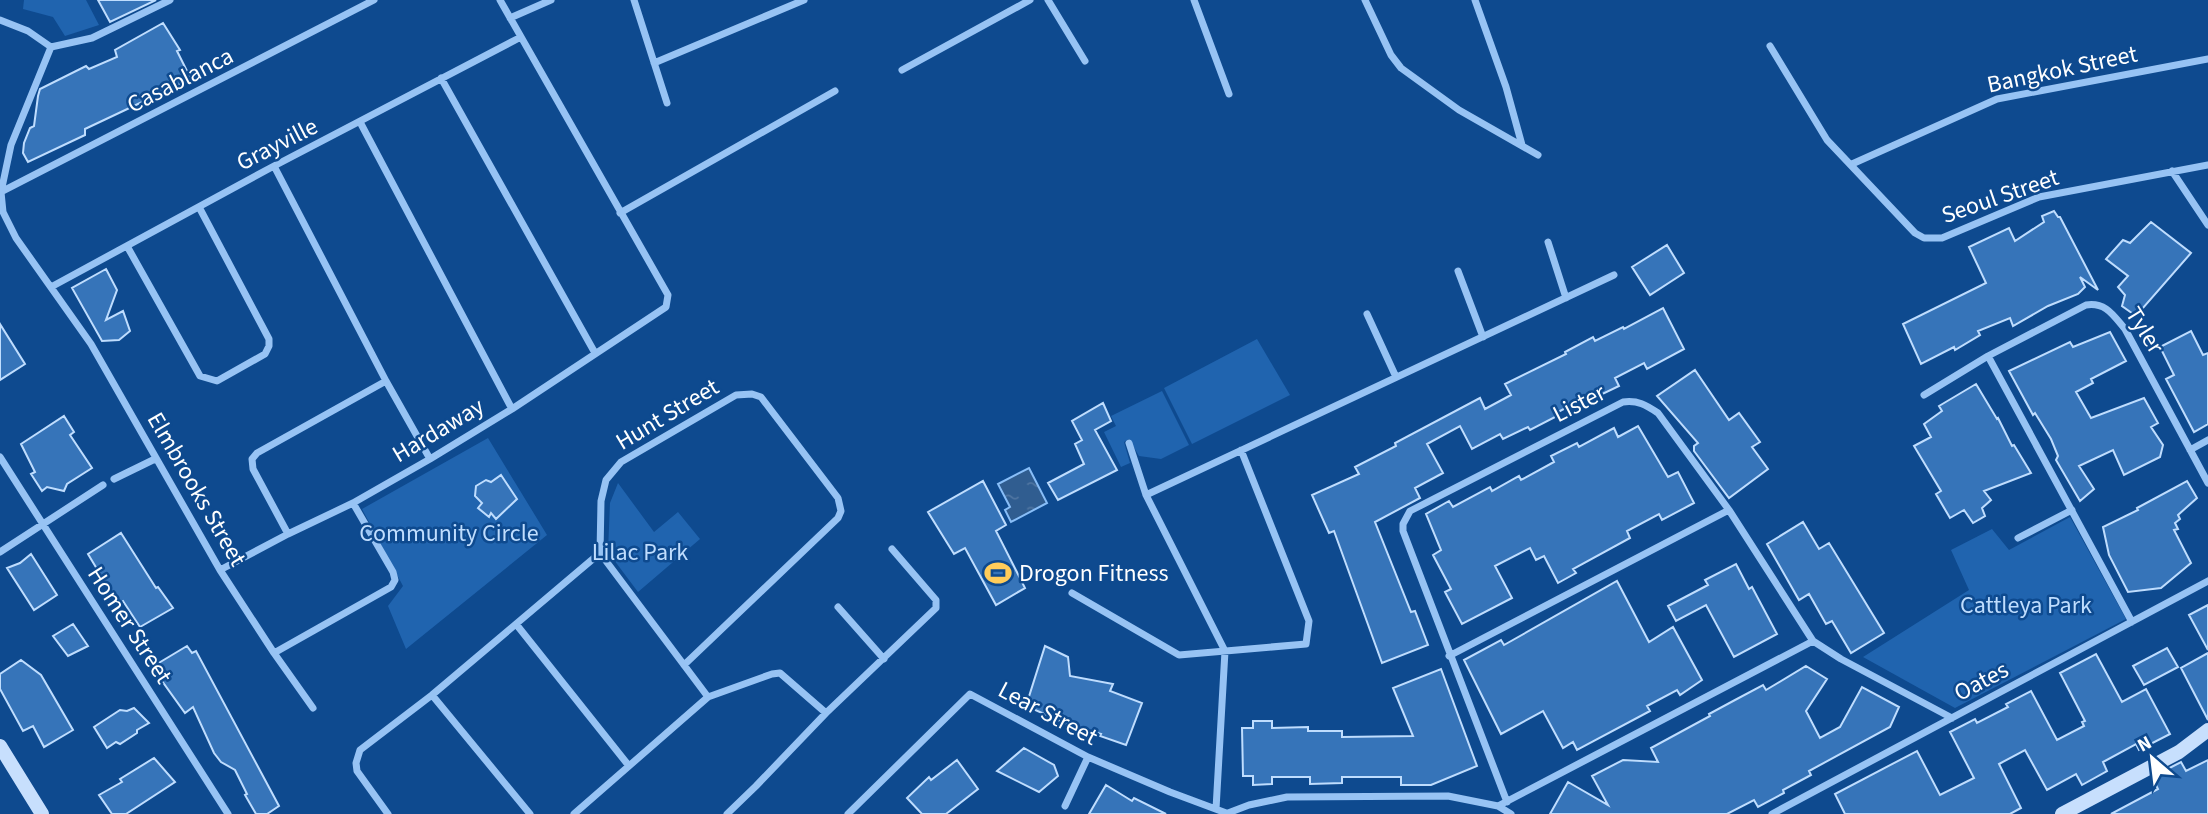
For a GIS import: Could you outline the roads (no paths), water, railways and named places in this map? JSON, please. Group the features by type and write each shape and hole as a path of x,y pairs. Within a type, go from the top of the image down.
{"street":[{"path":"0,20 28,30 51,47 92,38 170,0"},
{"name":"Casablanca","path":"1,192 374,0"},
{"path":"500,0 620,213 835,91"},
{"path":"510,18 551,0"},
{"path":"634,0 667,103"},
{"path":"654,63 804,0"},
{"path":"902,70 1030,0"},
{"path":"1048,0 1084,61"},
{"path":"1194,0 1229,94"},
{"path":"1365,0 1391,55 1401,68 1459,110 1538,155"},
{"path":"1475,0 1506,88 1522,146"},
{"name":"Grayville","path":"51,287 274,166 521,37"},
{"name":"Seoul Street","path":"1770,46 1827,140 1915,233 1924,238 1942,237 2039,197 2208,165"},
{"path":"1,192 11,145 51,47"},
{"name":"Bangkok Street","path":"1852,164 1997,99 2208,59"},
{"path":"441,78 595,353"},
{"path":"360,122 512,409"},
{"path":"274,166 429,459"},
{"path":"2172,171 2208,225"},
{"name":"Elmbrooks Street","path":"1,192 3,212 16,238 91,344 220,570 313,708"},
{"path":"127,246 200,376 217,382 265,354 269,339 199,207"},
{"name":"Hardaway","path":"220,570 353,503 429,459 512,409 666,307 668,295 620,213"},
{"path":"1548,242 1566,298"},
{"path":"1458,271 1483,337"},
{"path":"1146,495 1614,275"},
{"name":"Tyler","path":"1924,395 1988,356 2086,305 2102,305 2108,308 2125,330 2208,483"},
{"path":"1367,314 1396,377"},
{"path":"1988,356 2132,622"},
{"path":"288,534 253,469 252,459 257,453 386,381"},
{"name":"Hunt Street","path":"600,554 601,501 607,480 621,462 736,396 752,394 761,397 838,498 841,511 838,518 684,665"},
{"name":"Lister","path":"1507,802 1449,656 1403,531 1403,524 1410,511 1623,402 1633,400 1658,413 1729,510 1813,641 1841,659 1952,718"},
{"path":"2190,450 2208,440"},
{"path":"1129,443 1146,495 1225,651 1216,809"},
{"path":"1072,593 1178,655 1306,644 1310,621 1241,450"},
{"name":"Homer Street","path":"0,457 228,814"},
{"path":"114,479 155,459"},
{"path":"0,552 103,485"},
{"path":"274,653 391,587 396,580 353,503"},
{"path":"1449,656 1729,510"},
{"path":"2018,538 2072,510"},
{"path":"727,814 826,713 936,608 936,600 892,549"},
{"path":"388,814 361,778 356,763 360,750 432,695 600,554 708,698"},
{"name":"Oates","path":"1772,814 2208,581"},
{"path":"838,607 884,659"},
{"path":"516,624 629,766"},
{"path":"1498,806 1813,641"},
{"path":"574,814 708,698 780,673 826,713"},
{"name":"Lear Street","path":"848,814 971,694 1088,757 1228,814"},
{"path":"432,695 530,814"},
{"path":"2062,814 2179,752 2208,730"},
{"path":"0,746 43,814"},
{"path":"1065,806 1088,757"},
{"path":"1228,814 1249,805 1287,797 1448,796 1498,806 1511,814"}],"water":[{"path":"1029,468 1047,503 1011,522 1005,510 1010,507 998,484"}],"place":[{"name":"Drogon Fitness","path":"998,573"}],"park label":[{"name":"Community Circle","path":"449,533"},
{"name":"Lilac Park","path":"640,552"},
{"name":"Cattleya Park","path":"2026,605"}]}
